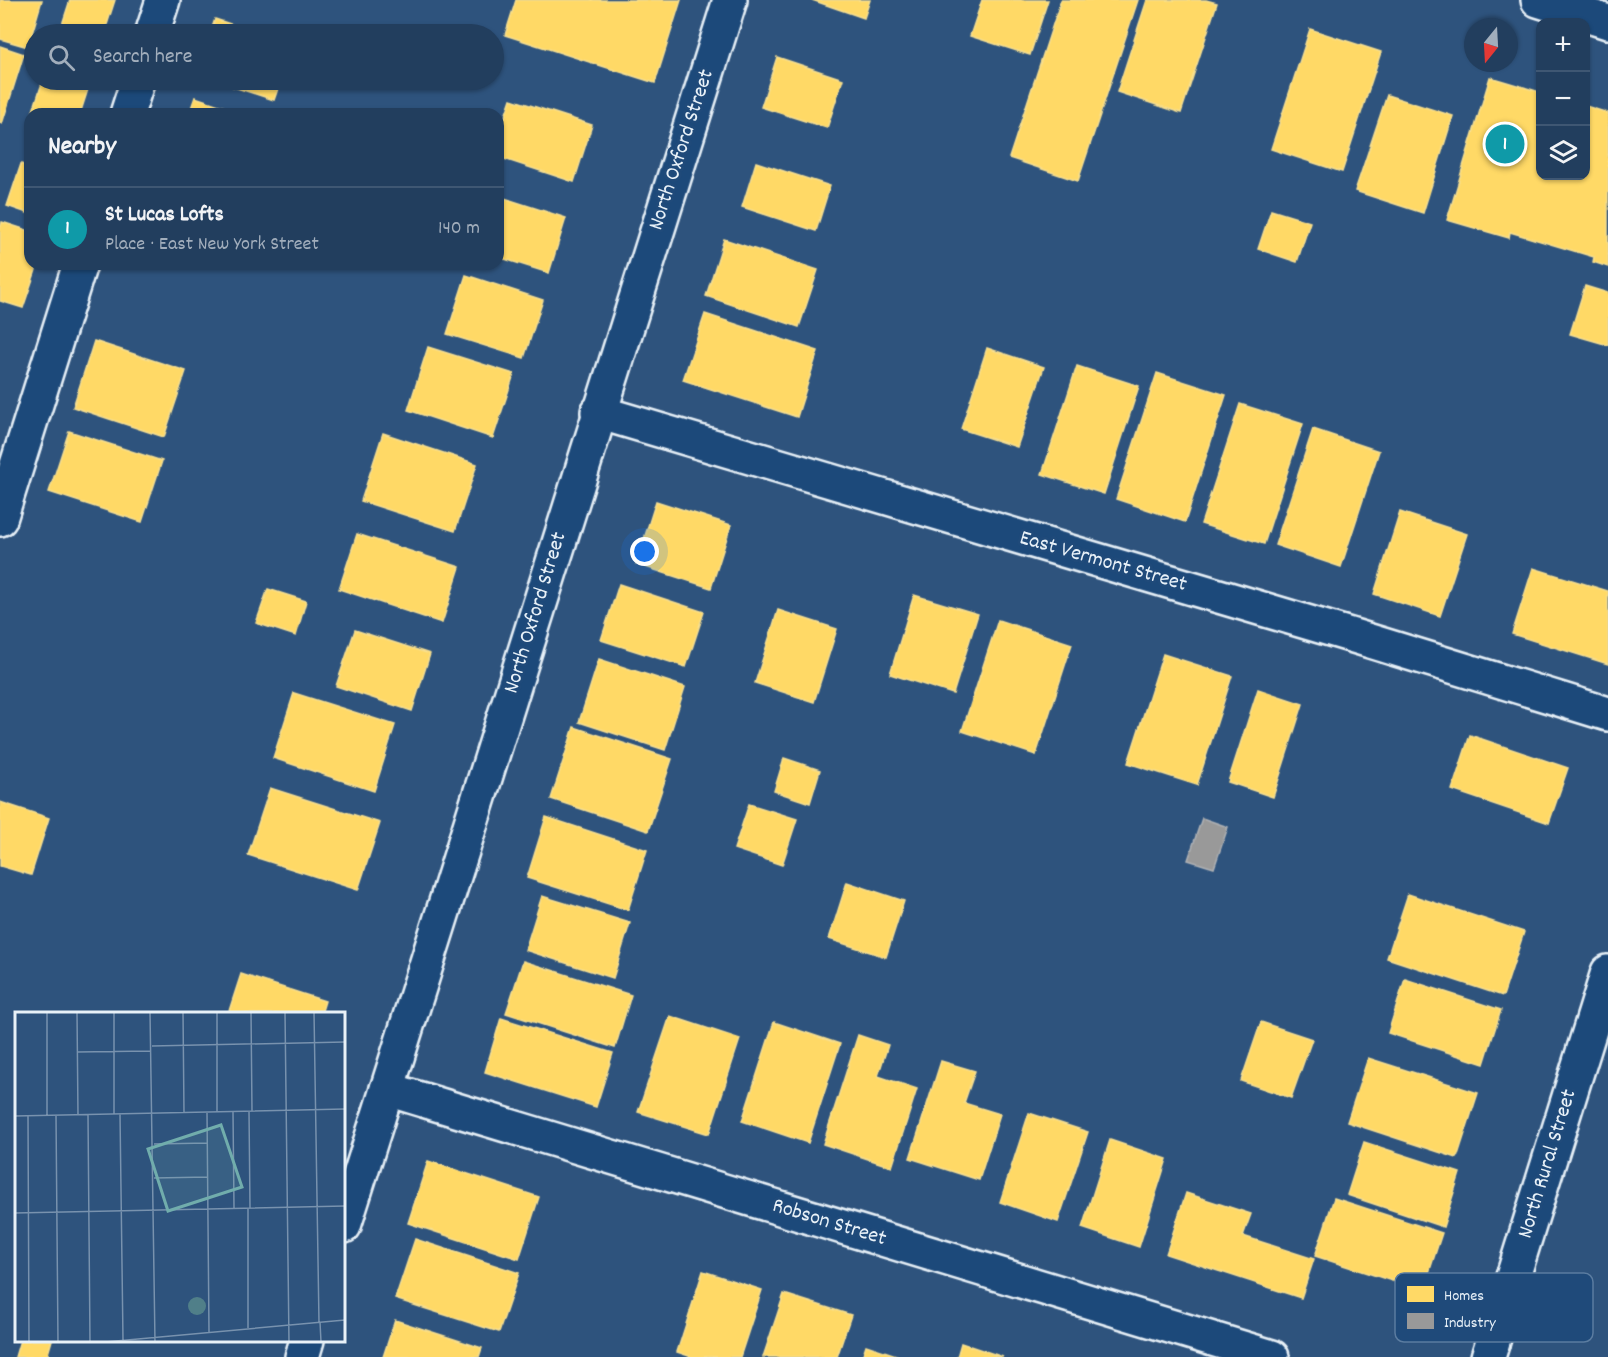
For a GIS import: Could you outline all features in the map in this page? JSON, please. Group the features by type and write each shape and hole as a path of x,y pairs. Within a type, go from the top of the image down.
{"street":[{"path":"155,24 163,0"},
{"name":"North Oxford Street","path":"345,1224 598,412 730,0"},
{"path":"1538,0 1608,22"},
{"path":"129,108 135,90"},
{"path":"0,519 78,270"},
{"name":"East Vermont Street","path":"598,412 1357,637 1608,714"},
{"name":"North Rural Street","path":"1514,1273 1608,972"},
{"name":"Robson Street","path":"387,1089 1272,1357"},
{"path":"302,1357 307,1342"},
{"name":"North Rural Street","path":"1488,1357 1493,1342"}],"building: Homes":[{"path":"0,0 42,0 35,24 24,24 24,46 0,39"},
{"path":"70,0 115,0 107,24 62,24"},
{"path":"516,0 681,0 655,83 505,35"},
{"path":"812,0 870,0 864,18"},
{"path":"982,0 1048,0 1030,55 970,36"},
{"path":"1061,0 1138,0 1078,181 1009,158"},
{"path":"1147,0 1206,0 1217,3 1181,113 1117,92"},
{"path":"215,19 230,24 213,24"},
{"path":"1310,29 1381,52 1342,172 1271,149"},
{"path":"0,46 24,54 2,124 0,123"},
{"path":"777,57 843,79 827,128 761,107"},
{"path":"1490,77 1536,91 1536,180 1590,180 1590,107 1608,113 1608,267 1593,262 1594,257 1510,232 1509,238 1447,220"},
{"path":"40,90 88,90 82,108 34,108"},
{"path":"243,90 278,90 274,100"},
{"path":"1387,95 1453,116 1423,213 1355,191"},
{"path":"195,97 228,108 191,108"},
{"path":"511,99 592,125 574,182 504,159 504,119"},
{"path":"756,162 830,186 816,231 742,207"},
{"path":"21,164 24,165 24,212 7,206"},
{"path":"504,198 566,218 549,273 504,259"},
{"path":"1271,210 1310,222 1297,262 1258,249"},
{"path":"2,222 24,229 24,270 36,270 23,308 0,301 0,228"},
{"path":"724,239 818,270 799,327 706,296"},
{"path":"466,275 543,300 524,358 447,334"},
{"path":"1585,286 1608,293 1608,345 1570,334"},
{"path":"705,314 818,351 797,417 683,380"},
{"path":"94,341 186,371 164,437 73,407"},
{"path":"428,347 514,374 493,438 408,410"},
{"path":"987,348 1044,367 1017,447 961,429"},
{"path":"1077,366 1139,386 1104,494 1042,474"},
{"path":"1157,373 1226,395 1185,522 1116,499"},
{"path":"1240,404 1303,424 1264,544 1201,524"},
{"path":"1313,429 1379,451 1341,567 1275,545"},
{"path":"69,431 162,461 142,522 49,492"},
{"path":"383,433 477,464 455,531 361,501"},
{"path":"656,501 731,525 711,588 636,564"},
{"path":"1400,512 1467,534 1440,616 1374,594"},
{"path":"357,534 460,567 442,623 339,589"},
{"path":"1533,568 1608,591 1608,664 1512,634"},
{"path":"619,584 704,612 686,667 601,640"},
{"path":"268,589 306,601 296,636 256,623"},
{"path":"914,595 978,614 953,694 890,674"},
{"path":"778,610 837,629 814,702 755,683"},
{"path":"998,620 1072,644 1036,755 962,731"},
{"path":"355,630 430,654 412,711 336,686"},
{"path":"1163,654 1232,676 1197,785 1128,763"},
{"path":"599,659 685,687 665,750 579,722"},
{"path":"1258,689 1303,704 1273,797 1228,782"},
{"path":"294,693 395,725 374,791 273,758"},
{"path":"574,727 672,759 648,831 551,799"},
{"path":"1470,735 1568,768 1549,823 1452,790"},
{"path":"784,758 820,770 810,803 774,791"},
{"path":"270,788 380,823 358,890 248,855"},
{"path":"0,802 49,818 31,875 0,866"},
{"path":"749,804 797,819 782,865 734,849"},
{"path":"546,817 647,850 628,910 527,878"},
{"path":"847,882 904,901 886,957 829,939"},
{"path":"1408,894 1524,932 1503,996 1387,958"},
{"path":"542,896 630,923 613,978 525,950"},
{"path":"523,961 631,995 615,1048 506,1013"},
{"path":"241,974 325,1001 322,1012 229,1012"},
{"path":"1405,979 1501,1010 1484,1064 1388,1033"},
{"path":"670,1016 740,1039 709,1134 638,1112"},
{"path":"501,1018 613,1053 596,1107 485,1072"},
{"path":"774,1022 840,1044 808,1143 742,1121"},
{"path":"1261,1022 1312,1039 1291,1098 1241,1081"},
{"path":"858,1035 888,1045 878,1076 917,1089 892,1167 823,1144"},
{"path":"1368,1058 1478,1093 1457,1158 1347,1122"},
{"path":"941,1061 975,1071 964,1103 1000,1114 979,1180 910,1158"},
{"path":"1029,1113 1088,1132 1058,1222 1000,1202"},
{"path":"1110,1140 1167,1159 1139,1247 1082,1228"},
{"path":"1364,1142 1460,1173 1443,1227 1347,1195"},
{"path":"428,1161 539,1197 519,1259 408,1223"},
{"path":"1186,1193 1251,1214 1243,1236 1314,1259 1301,1298 1166,1254"},
{"path":"1334,1198 1442,1233 1429,1273 1395,1273 1395,1282 1315,1256"},
{"path":"415,1239 519,1273 499,1332 395,1299"},
{"path":"703,1271 762,1290 740,1357 692,1357 677,1352"},
{"path":"784,1294 851,1315 837,1357 763,1357"},
{"path":"395,1320 482,1348 479,1357 383,1357"},
{"path":"19,1342 51,1342 47,1357 15,1357"},
{"path":"961,1343 1003,1357 957,1357"},
{"path":"866,1345 902,1357 862,1357"}],"building: Industry":[{"path":"1202,818 1228,827 1214,868 1188,860"}],"place":[{"name":"St Lucas Lofts","path":"1505,144"}]}
